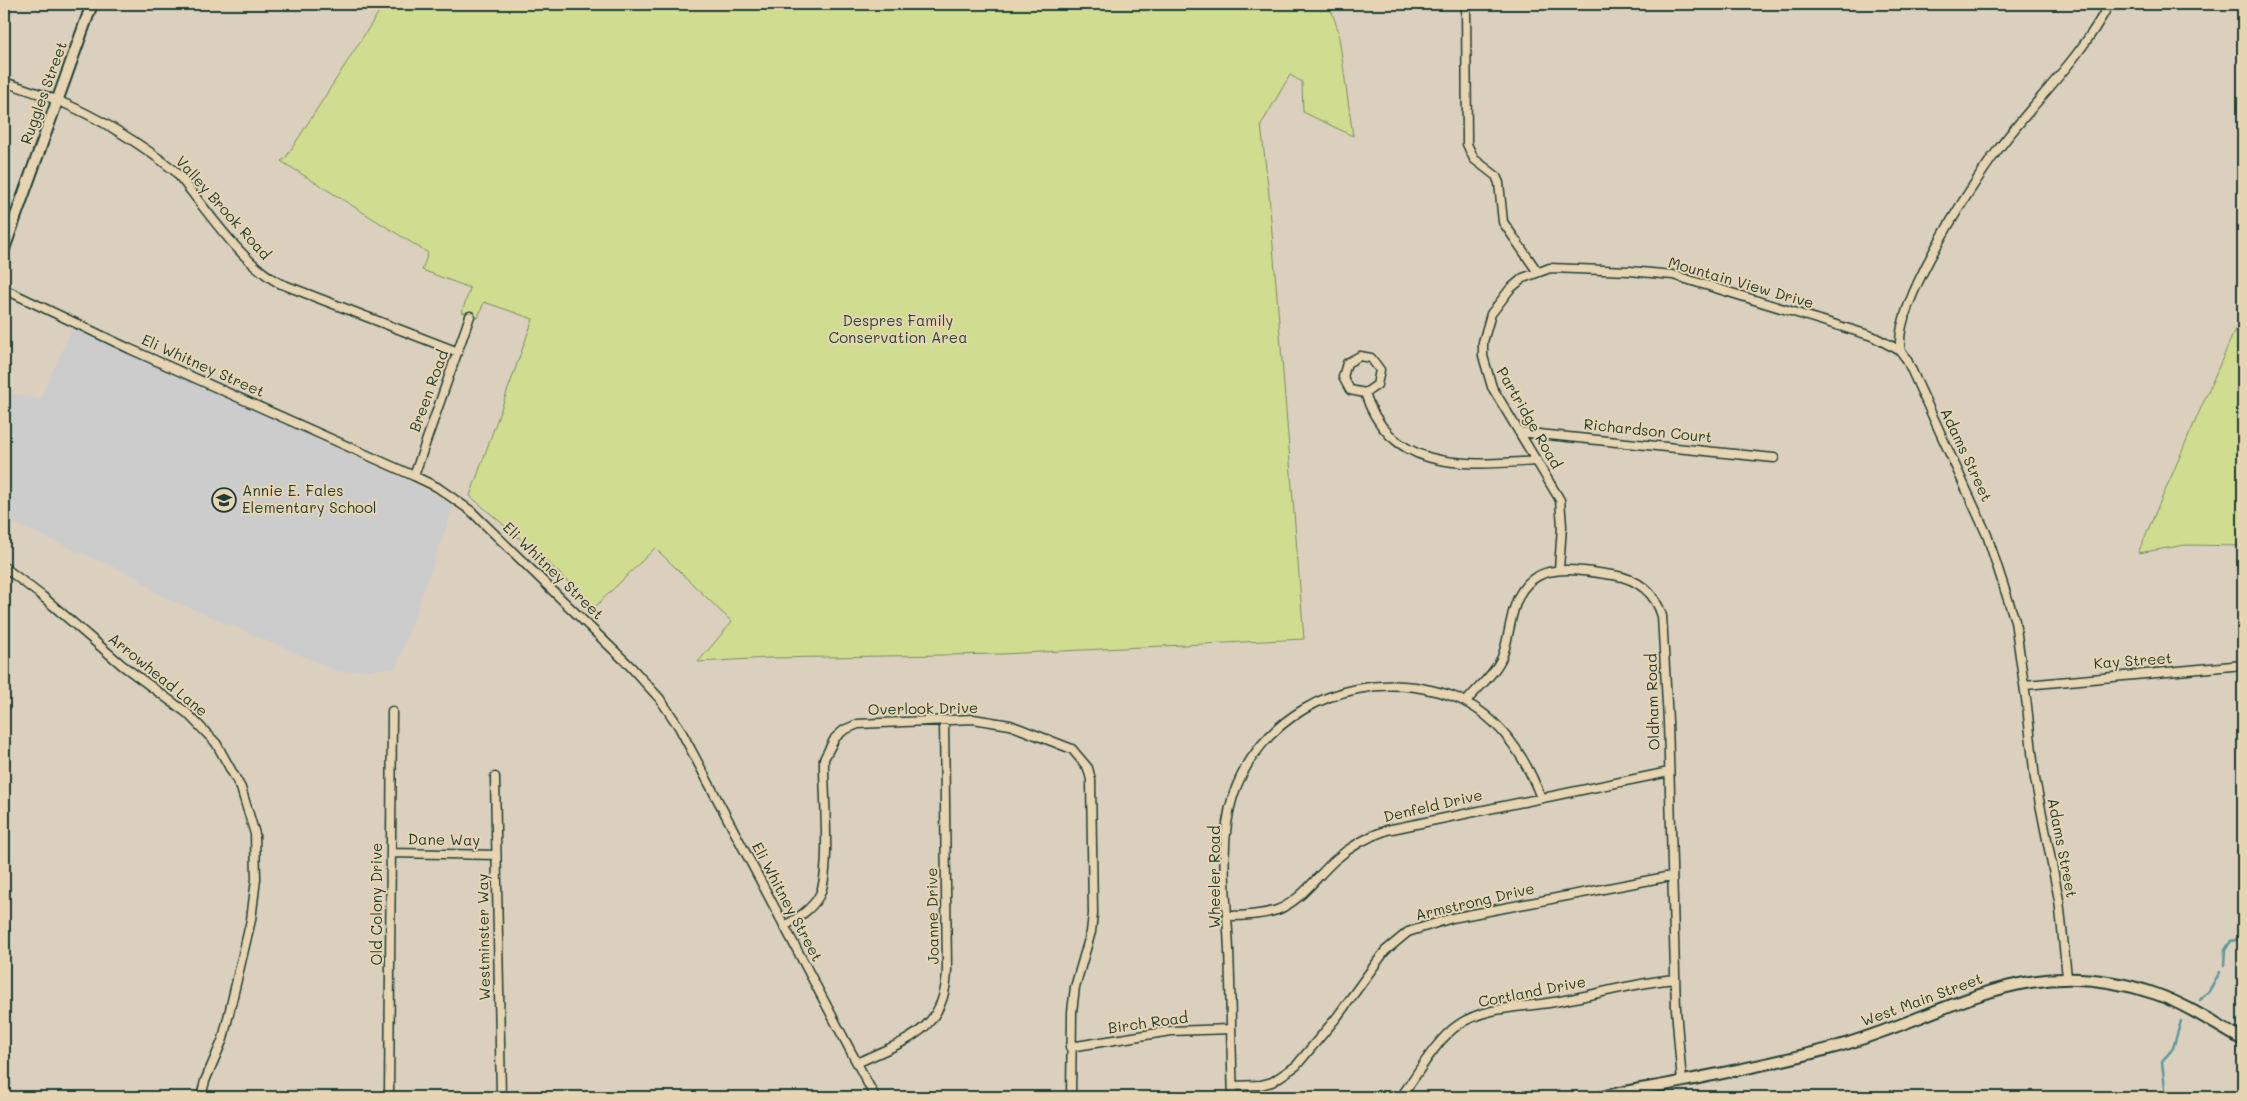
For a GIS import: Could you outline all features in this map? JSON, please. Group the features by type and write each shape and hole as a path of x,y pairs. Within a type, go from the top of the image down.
{"street":[{"name":"Ruggles Street","path":"4,249 92,4"},
{"path":"1466,4 1467,144 1474,159 1496,176 1499,183 1503,222 1537,271"},
{"path":"1901,351 1904,318 1921,276 1973,185 2021,120 2071,63 2109,4"},
{"name":"Valley Brook Road","path":"4,82 58,101 86,114 175,171 242,254 267,276 279,283 458,352"},
{"name":"Mountain View Drive","path":"1537,271 1550,268 1596,269 1673,276 1872,336 1901,351"},
{"name":"Partridge Road","path":"1537,271 1523,278 1500,301 1491,314 1483,342 1485,370 1492,387 1560,500 1562,526 1559,569"},
{"name":"Eli Whitney Street","path":"4,289 130,349 438,487 472,511 626,661 660,699 679,727 875,1097"},
{"name":"Breen Road","path":"414,476 470,316"},
{"name":"Adams Street","path":"1901,351 1907,360 1972,501 1998,564 2015,621 2025,684 2035,780 2059,900 2067,978"},
{"path":"1360,356 1374,360 1380,370 1377,385 1365,393 1350,390 1343,377 1347,363 1360,356"},
{"path":"1365,393 1375,418 1385,433 1394,441 1418,455 1470,462 1537,461"},
{"name":"Richardson Court","path":"1519,432 1774,458"},
{"name":"Arrowhead Lane","path":"4,567 42,596 122,665 187,713 218,746 241,788 255,834 256,879 250,920 223,1038 205,1081 201,1097"},
{"name":"Oldham Road","path":"1466,702 1501,660 1514,608 1526,587 1537,577 1559,569 1629,579 1650,592 1658,604 1662,616 1678,1049 1682,1082"},
{"name":"Kay Street","path":"2025,684 2243,665"},
{"name":"Wheeler Road","path":"1233,1097 1227,831 1233,796 1250,760 1273,732 1303,708 1342,692 1362,687 1388,685 1424,689 1466,702 1487,717 1519,753 1532,775 1541,798"},
{"name":"Old Colony Drive","path":"389,1097 392,711"},
{"name":"Overlook Drive","path":"785,926 813,904 823,886 826,856 824,759 829,745 844,730 858,724 973,719 1010,725 1072,750 1088,768 1091,780 1093,914 1091,932 1075,987 1070,1047 1071,1097"},
{"name":"Joanne Drive","path":"857,1063 914,1035 933,1019 944,1000 947,969 944,721"},
{"name":"Denfeld Drive","path":"1228,916 1252,915 1277,910 1292,902 1348,849 1372,835 1407,824 1669,772"},
{"name":"Westminster Way","path":"495,777 501,1097"},
{"name":"Dane Way","path":"390,854 496,855"},
{"name":"Armstrong Drive","path":"1232,1086 1261,1085 1272,1082 1296,1066 1337,1017 1385,951 1394,941 1408,932 1452,918 1671,876"},
{"name":"West Main Street","path":"1602,1097 1770,1064 1829,1049 2003,988 2033,981 2067,978 2104,980 2157,995 2185,1007 2243,1040"},
{"name":"Cortland Drive","path":"1401,1097 1440,1044 1457,1026 1468,1020 1496,1011 1564,1000 1634,984 1675,979"},
{"name":"Birch Road","path":"1070,1047 1171,1031 1231,1028"}],"shaded area":[{"name":"Annie E. Fales Elementary School","path":"73,327 413,483 454,506 396,668 340,672 155,593 138,578 4,519 4,392 40,399"}],"green space":[{"name":"Despres Family Conservation Area","path":"384,4 1329,4 1338,30 1353,136 1303,112 1302,82 1290,75 1261,125 1269,195 1304,639 1002,654 769,658 698,662 732,622 655,548 594,608 553,567 470,496 533,319 484,302 478,318 462,312 470,288 422,270 428,253 281,161 285,159"},
{"path":"2243,311 2243,546 2185,545 2138,553"}],"waterway":[{"path":"2224,965 2225,950 2231,941 2243,938"},
{"path":"2200,1000 2209,991 2220,972"},
{"path":"2166,1097 2162,1062 2173,1048 2181,1021"}],"place":[{"name":"Annie E. Fales Elementary School","path":"224,500"}]}
